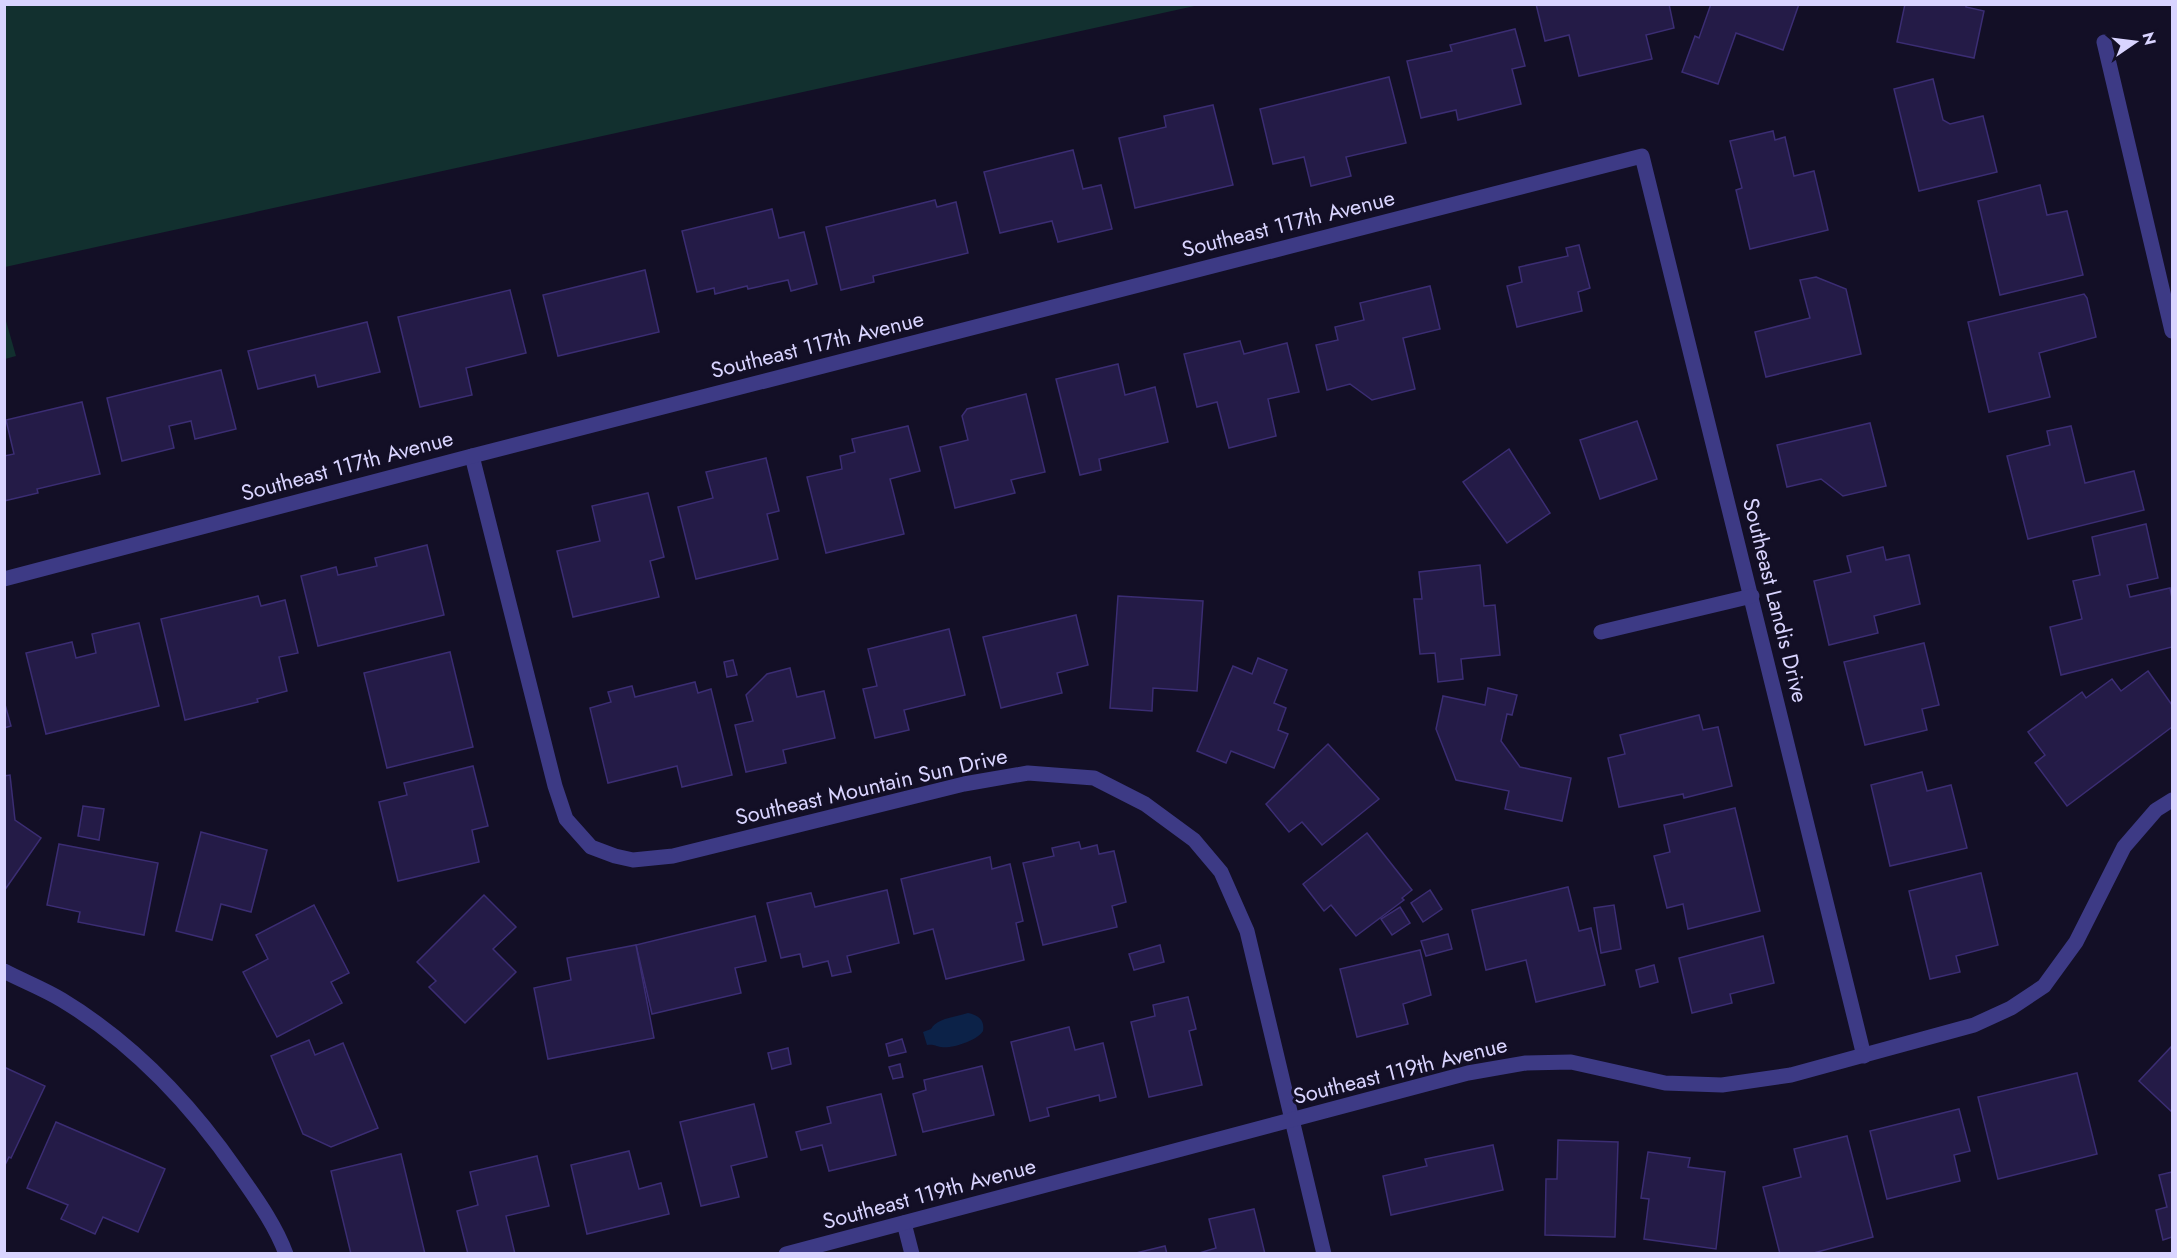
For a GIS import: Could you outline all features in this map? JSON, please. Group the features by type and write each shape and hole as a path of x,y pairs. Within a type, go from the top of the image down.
{"street":[{"path":"2104,42 2172,331"},
{"name":"Southeast 117th Avenue","path":"4,579 472,456 1642,156"},
{"name":"Southeast Landis Drive","path":"1642,156 1864,1056"},
{"name":"Southeast Mountain Sun Drive","path":"472,456 555,786 566,819 591,847 633,860 673,856 964,784 1028,773 1094,778 1145,804 1194,840 1221,872 1247,931 1324,1254"},
{"path":"1600,632 1752,596"},
{"name":"Southeast 119th Avenue","path":"786,1254 1468,1074 1526,1063 1571,1062 1665,1083 1722,1085 1791,1075 1974,1025 2011,1008 2044,986 2076,942 2124,847 2156,810 2172,800"},
{"path":"4,971 61,999 117,1038 174,1090 218,1143 244,1180 286,1254"},
{"path":"903,1223 912,1254"}],"green space":[{"path":"5,4 1198,4 1199,5 5,267"},
{"path":"4,314 16,356 5,359 4,359"}],"water":[{"path":"968,1013 982,1021 983,1031 980,1034 970,1041 951,1047 927,1045 923,1032 942,1020"}],"building":[{"path":"1536,4 1669,4 1674,28 1646,35 1652,59 1579,76 1569,35 1545,41"},
{"path":"1711,4 1799,4 1783,50 1736,33 1718,84 1682,72 1695,36 1699,38"},
{"path":"1905,4 1966,4 1966,7 1984,11 1974,58 1897,42"},
{"path":"1515,29 1525,66 1512,69 1521,104 1458,120 1456,110 1421,118 1407,61 1452,51 1450,45"},
{"path":"1389,77 1406,143 1346,157 1351,176 1311,186 1304,157 1273,164 1260,109"},
{"path":"1933,79 1943,120 1950,124 1983,116 1997,172 1919,191 1894,89"},
{"path":"1213,105 1233,185 1135,208 1119,138 1166,127 1164,116"},
{"path":"1773,131 1775,140 1785,137 1794,176 1814,171 1828,230 1750,249 1736,190 1742,188 1730,141"},
{"path":"1073,150 1083,189 1101,185 1112,229 1058,242 1052,221 1000,233 984,172"},
{"path":"2040,185 2047,215 2067,211 2083,275 2000,295 1978,201"},
{"path":"935,200 937,207 956,202 968,253 873,276 874,282 841,290 826,227"},
{"path":"772,209 779,238 804,232 817,284 791,291 788,280 748,289 747,286 715,294 714,288 697,292 682,231"},
{"path":"1579,245 1590,288 1578,292 1582,311 1517,327 1507,286 1522,282 1519,267 1568,256 1566,248"},
{"path":"645,270 659,332 558,356 543,295"},
{"path":"1816,277 1846,289 1861,354 1766,377 1755,332 1810,318 1800,280"},
{"path":"1430,286 1440,329 1403,338 1415,389 1372,400 1350,384 1327,390 1316,345 1338,340 1335,327 1364,320 1360,303"},
{"path":"510,290 526,353 466,368 472,395 420,407 398,317"},
{"path":"2084,294 2087,298 2096,337 2039,353 2050,397 1989,412 1968,322"},
{"path":"367,322 380,372 318,387 315,375 258,389 248,351"},
{"path":"1240,341 1244,354 1287,343 1299,392 1268,399 1276,436 1229,448 1217,402 1197,407 1184,354"},
{"path":"1118,364 1125,395 1155,387 1168,442 1099,459 1101,470 1080,475 1056,379"},
{"path":"221,370 236,429 195,439 191,421 169,426 174,448 122,461 107,398"},
{"path":"1026,394 1045,472 1011,480 1015,493 955,508 940,447 968,440 962,416 967,409"},
{"path":"82,402 100,474 37,489 38,493 4,501 4,456 14,454 6,420"},
{"path":"1637,421 1657,479 1600,499 1580,440"},
{"path":"1870,423 1886,486 1843,496 1821,479 1787,487 1777,445"},
{"path":"908,426 920,471 890,479 904,534 826,553 807,477 842,469 840,456 855,452 852,439"},
{"path":"2071,426 2085,483 2134,471 2144,510 2028,539 2007,456 2050,445 2047,431"},
{"path":"1509,449 1550,513 1507,543 1463,482"},
{"path":"766,458 779,511 767,514 778,559 696,579 678,507 713,498 706,472"},
{"path":"648,493 664,557 650,561 659,597 573,617 557,551 600,541 592,506"},
{"path":"2146,524 2158,578 2127,585 2130,597 2170,588 2172,647 2061,675 2050,627 2082,619 2073,581 2100,575 2092,537"},
{"path":"427,545 444,615 318,646 301,576 336,567 338,575 377,566 375,558"},
{"path":"1883,547 1886,560 1909,555 1920,604 1874,616 1878,633 1829,645 1814,581 1851,572 1847,556"},
{"path":"1480,565 1484,606 1495,605 1500,655 1461,659 1463,679 1438,682 1435,653 1420,654 1414,599 1422,599 1419,572"},
{"path":"258,596 261,606 285,600 298,653 279,657 287,691 257,699 258,702 185,720 161,619"},
{"path":"1118,596 1203,601 1197,691 1153,688 1152,711 1110,708"},
{"path":"1076,615 1088,665 1057,673 1062,693 1001,708 983,637"},
{"path":"139,623 159,706 46,734 26,653 72,642 76,658 96,653 92,634"},
{"path":"949,629 965,695 904,710 909,730 875,738 863,689 877,686 868,649"},
{"path":"1924,643 1939,705 1922,709 1927,730 1865,745 1844,662"},
{"path":"450,652 473,747 387,768 364,673"},
{"path":"1258,658 1287,670 1274,703 1286,708 1278,730 1288,734 1274,768 1231,751 1226,763 1197,751 1233,666 1252,674"},
{"path":"733,660 737,675 727,677 724,662"},
{"path":"790,668 797,697 824,691 835,738 783,750 786,763 746,772 735,725 753,721 746,695 767,674"},
{"path":"2148,671 2172,705 2172,727 2067,806 2035,763 2045,755 2028,732 2082,692 2086,698 2112,679 2121,691"},
{"path":"695,682 698,693 711,689 732,775 682,787 677,766 608,783 590,708 611,702 608,692 632,686 635,697"},
{"path":"1488,688 1517,695 1512,715 1507,714 1501,741 1520,767 1571,778 1562,821 1505,809 1509,791 1456,780 1436,729 1443,696 1485,705"},
{"path":"4,701 11,726 4,728"},
{"path":"1699,715 1703,730 1718,727 1732,786 1684,798 1683,794 1619,807 1608,758 1625,754 1620,735"},
{"path":"1328,744 1379,799 1322,845 1302,822 1289,832 1266,804"},
{"path":"473,766 488,826 472,830 479,862 398,881 379,802 407,795 404,783"},
{"path":"1922,772 1927,791 1951,785 1967,848 1890,866 1871,785"},
{"path":"10,775 15,820 41,838 4,891 4,776"},
{"path":"83,806 104,809 99,840 78,836"},
{"path":"1735,808 1760,911 1688,929 1683,904 1667,908 1654,856 1670,852 1664,825"},
{"path":"201,832 267,850 251,912 221,904 212,940 176,931"},
{"path":"1367,833 1412,890 1402,898 1404,900 1356,936 1331,905 1324,911 1303,884"},
{"path":"1079,842 1081,849 1097,845 1099,854 1114,851 1126,902 1112,906 1117,927 1043,945 1023,863 1054,856 1052,848"},
{"path":"59,844 158,863 144,935 78,922 80,912 47,905"},
{"path":"990,857 992,869 1010,864 1023,921 1016,923 1024,960 946,979 933,929 914,934 901,879"},
{"path":"1981,873 1998,945 1956,956 1960,972 1930,979 1909,891"},
{"path":"1568,887 1579,931 1591,928 1605,985 1536,1002 1526,960 1486,970 1472,910"},
{"path":"887,890 899,943 847,956 851,972 832,976 828,961 803,967 800,954 781,958 767,903 811,893 815,907"},
{"path":"1430,890 1442,909 1423,922 1411,903"},
{"path":"484,895 516,927 493,949 516,972 465,1023 429,987 436,981 417,962"},
{"path":"314,905 349,973 331,982 342,1003 277,1037 243,972 268,959 256,935"},
{"path":"1614,905 1621,949 1601,953 1594,908"},
{"path":"1400,907 1410,923 1392,935 1381,919"},
{"path":"755,916 766,961 735,968 741,993 652,1014 636,945"},
{"path":"1448,934 1452,949 1426,956 1421,941"},
{"path":"1763,936 1774,983 1730,994 1732,1003 1692,1013 1679,958"},
{"path":"636,945 654,1038 548,1059 534,988 571,980 567,958"},
{"path":"1160,945 1164,962 1134,970 1129,954"},
{"path":"1420,950 1431,995 1403,1004 1408,1024 1357,1037 1340,969"},
{"path":"1654,965 1658,982 1640,987 1636,970"},
{"path":"1188,997 1196,1029 1189,1031 1202,1085 1149,1097 1131,1022 1155,1016 1153,1005"},
{"path":"1069,1027 1075,1050 1103,1043 1116,1097 1100,1101 1099,1095 1047,1108 1049,1116 1030,1121 1011,1042"},
{"path":"902,1039 906,1052 889,1056 886,1044"},
{"path":"309,1040 315,1055 343,1043 378,1128 331,1147 303,1134 271,1056"},
{"path":"2172,1046 2172,1112 2139,1081"},
{"path":"788,1048 791,1064 772,1069 768,1053"},
{"path":"900,1064 903,1077 893,1079 889,1067"},
{"path":"982,1066 994,1115 923,1132 913,1094 926,1090 924,1080"},
{"path":"4,1067 45,1086 11,1158 9,1157 4,1167"},
{"path":"2077,1073 2097,1154 1998,1179 1978,1097"},
{"path":"881,1094 896,1155 829,1171 822,1145 801,1150 796,1132 831,1123 827,1107"},
{"path":"754,1104 767,1157 731,1166 739,1197 701,1206 680,1122"},
{"path":"1959,1109 1970,1151 1954,1155 1960,1181 1887,1199 1870,1131"},
{"path":"56,1122 165,1169 138,1232 103,1217 95,1234 61,1219 68,1205 27,1188"},
{"path":"1847,1136 1873,1237 1810,1254 1780,1254 1763,1187 1801,1177 1794,1149"},
{"path":"1558,1140 1618,1142 1615,1237 1545,1235 1546,1179 1557,1179"},
{"path":"1493,1145 1503,1190 1391,1215 1383,1176 1427,1166 1425,1159"},
{"path":"629,1151 639,1189 661,1183 669,1214 587,1234 571,1165"},
{"path":"1648,1152 1690,1158 1688,1167 1725,1172 1716,1249 1644,1239 1649,1199 1641,1198"},
{"path":"401,1154 425,1254 351,1254 331,1171"},
{"path":"537,1156 549,1206 506,1216 515,1254 468,1254 457,1211 478,1205 470,1172"},
{"path":"2172,1172 2172,1237 2163,1240 2156,1210 2167,1207 2159,1175"},
{"path":"1254,1209 1265,1254 1196,1254 1216,1248 1209,1219"},
{"path":"1165,1246 1167,1254 1132,1254"}]}
